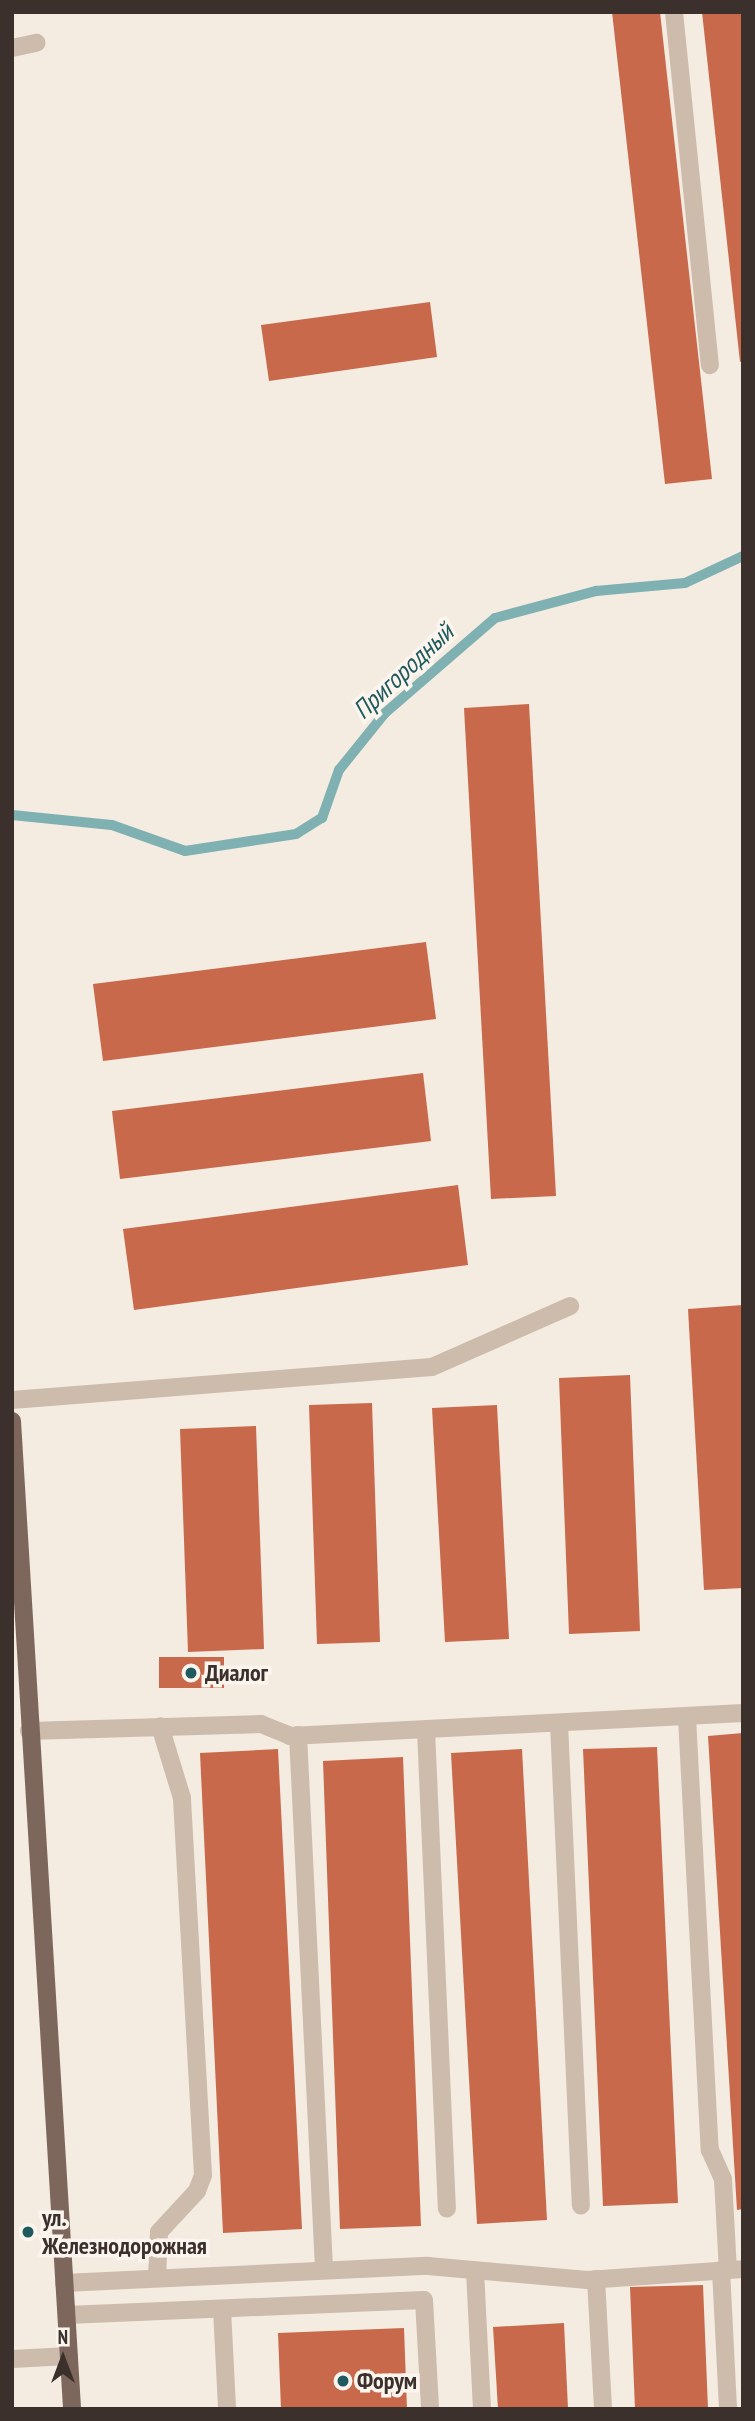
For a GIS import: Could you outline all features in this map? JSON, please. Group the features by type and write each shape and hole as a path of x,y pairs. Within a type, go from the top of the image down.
{"main road":[{"path":"12,1421 72,2409"}],"lane":[{"path":"674,12 710,365"},
{"path":"12,48 36,43"},
{"path":"12,1400 432,1367 570,1306"},
{"path":"29,1731 261,1724 298,1735 743,1713"},
{"path":"687,1717 710,2150 723,2179 731,2270 728,2409"},
{"path":"558,1724 581,2204"},
{"path":"157,2278 159,2232 189,2202 204,2175 182,1798 160,1726"},
{"path":"426,1730 447,2208"},
{"path":"298,1735 324,2268"},
{"path":"64,2283 324,2268 475,2271 596,2279 731,2270"},
{"path":"475,2271 482,2409"},
{"path":"596,2279 603,2409"},
{"path":"67,2315 424,2300 429,2409"},
{"path":"222,2309 228,2409"},
{"path":"12,2359 69,2356"}],"building":[{"path":"612,12 660,12 712,479 665,484"},
{"path":"702,12 743,12 743,361 740,362"},
{"path":"430,302 437,357 269,381 261,325"},
{"path":"529,704 556,1196 491,1199 464,708"},
{"path":"426,942 436,1019 103,1061 93,984"},
{"path":"423,1073 431,1141 120,1179 112,1111"},
{"path":"458,1185 468,1265 134,1310 123,1229"},
{"path":"743,1305 743,1588 704,1590 688,1309"},
{"path":"630,1375 640,1631 569,1634 559,1378"},
{"path":"372,1403 380,1642 317,1644 309,1405"},
{"path":"497,1405 509,1639 445,1642 432,1408"},
{"path":"256,1426 264,1649 188,1652 180,1429"},
{"name":"Диалог","path":"159,1657 224,1657 224,1688 159,1688"},
{"path":"743,1733 743,2209 737,2210 708,1736"},
{"path":"657,1747 678,2203 603,2206 583,1749"},
{"path":"278,1749 302,2229 223,2233 200,1753"},
{"path":"522,1749 547,2220 477,2224 451,1753"},
{"path":"403,1757 421,2226 340,2229 323,1761"},
{"path":"703,2285 708,2409 635,2409 630,2287"},
{"path":"564,2323 568,2409 498,2409 493,2327"},
{"name":"Форум","path":"404,2328 407,2409 281,2409 278,2333"}],"waterway":[{"name":"Пригородный","path":"12,815 112,825 185,851 296,834 322,818 339,770 385,713 495,618 596,591 685,583 743,556"}],"place":[{"name":"Диалог","path":"191,1673"},
{"name":"ул. Железнодорожная","path":"28,2232"},
{"name":"Форум","path":"343,2381"}]}
